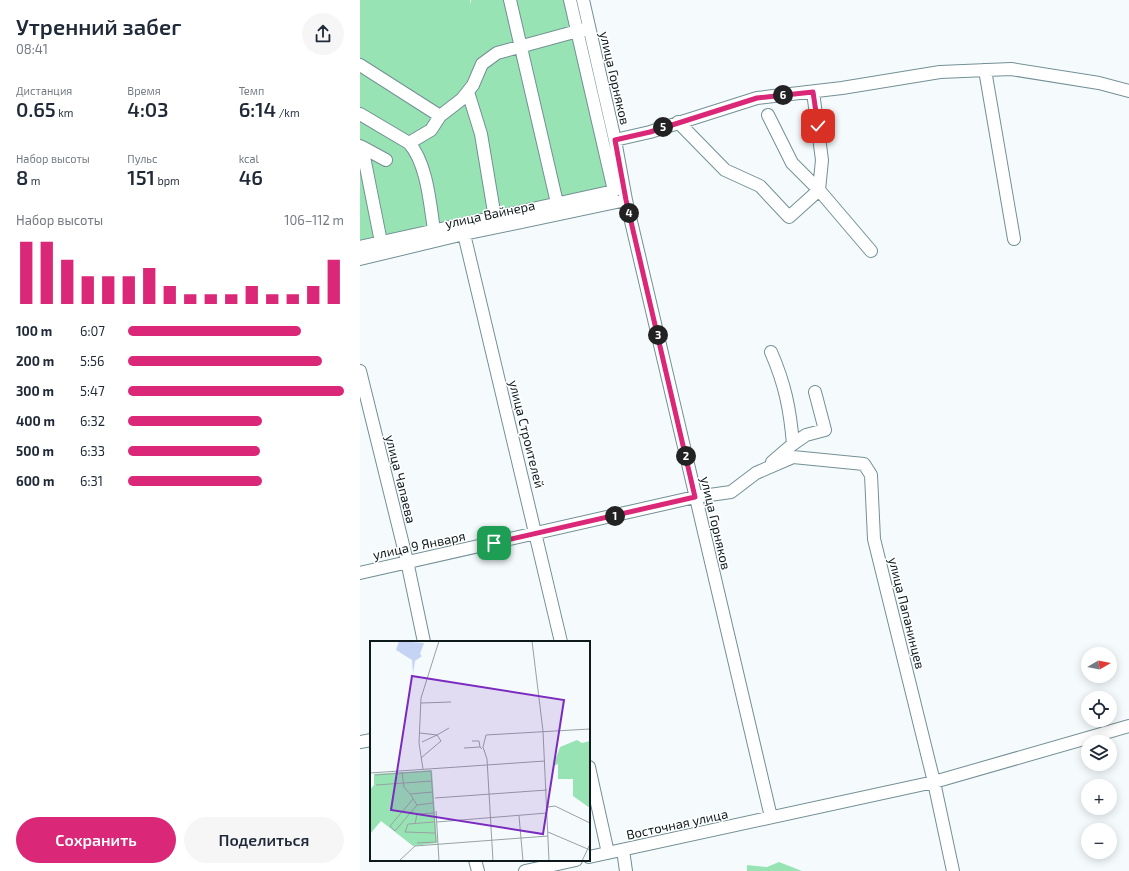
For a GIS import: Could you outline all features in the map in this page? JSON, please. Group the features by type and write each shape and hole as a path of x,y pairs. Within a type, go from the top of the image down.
{"street":[{"path":"510,0 557,203"},
{"path":"360,247 614,191 570,0"},
{"name":"улица Горняков","path":"583,0 615,140 626,200 771,817"},
{"path":"409,143 431,130 440,116 462,99 468,92 482,64 498,53 590,28"},
{"path":"360,65 440,116"},
{"path":"615,140 757,98 813,92 940,72 1011,69 1099,83 1129,91"},
{"path":"985,70 1014,239"},
{"path":"468,92 481,134 495,218"},
{"path":"678,122 725,170 760,186 789,217 819,190 822,160 813,92"},
{"path":"360,114 409,143 417,152 427,188 434,230"},
{"path":"768,115 792,163 819,190 871,251"},
{"path":"361,146 381,242"},
{"path":"361,146 386,160"},
{"name":"улица Вайнера","path":"360,259 464,234 626,200"},
{"name":"улица Строителей","path":"464,234 537,534 561,641"},
{"path":"771,352 779,369 789,404 793,444"},
{"name":"улица Чапаева","path":"360,371 407,561 424,641"},
{"path":"762,470 806,435 825,430 815,392"},
{"name":"улица Папанинцев","path":"762,470 793,457 850,461 864,464 871,475 874,539 934,782 953,871"},
{"name":"улица 9 Января","path":"360,573 407,561 537,534 695,497 731,492 762,470"},
{"name":"Восточная улица","path":"590,857 934,782 1129,726"},
{"path":"360,742 370,740"},
{"path":"590,772 608,853"},
{"path":"623,850 626,871"},
{"path":"475,861 478,871"},
{"path":"525,871 571,861"}],"green space":[{"path":"360,0 470,0 470,4 471,0 575,0 619,194 360,253"},
{"path":"779,862 802,871 747,871 747,865 767,867"}],"route":[{"path":"494,543 695,497 626,200 615,140 650,132 712,111 757,98 813,92 818,126"}]}
